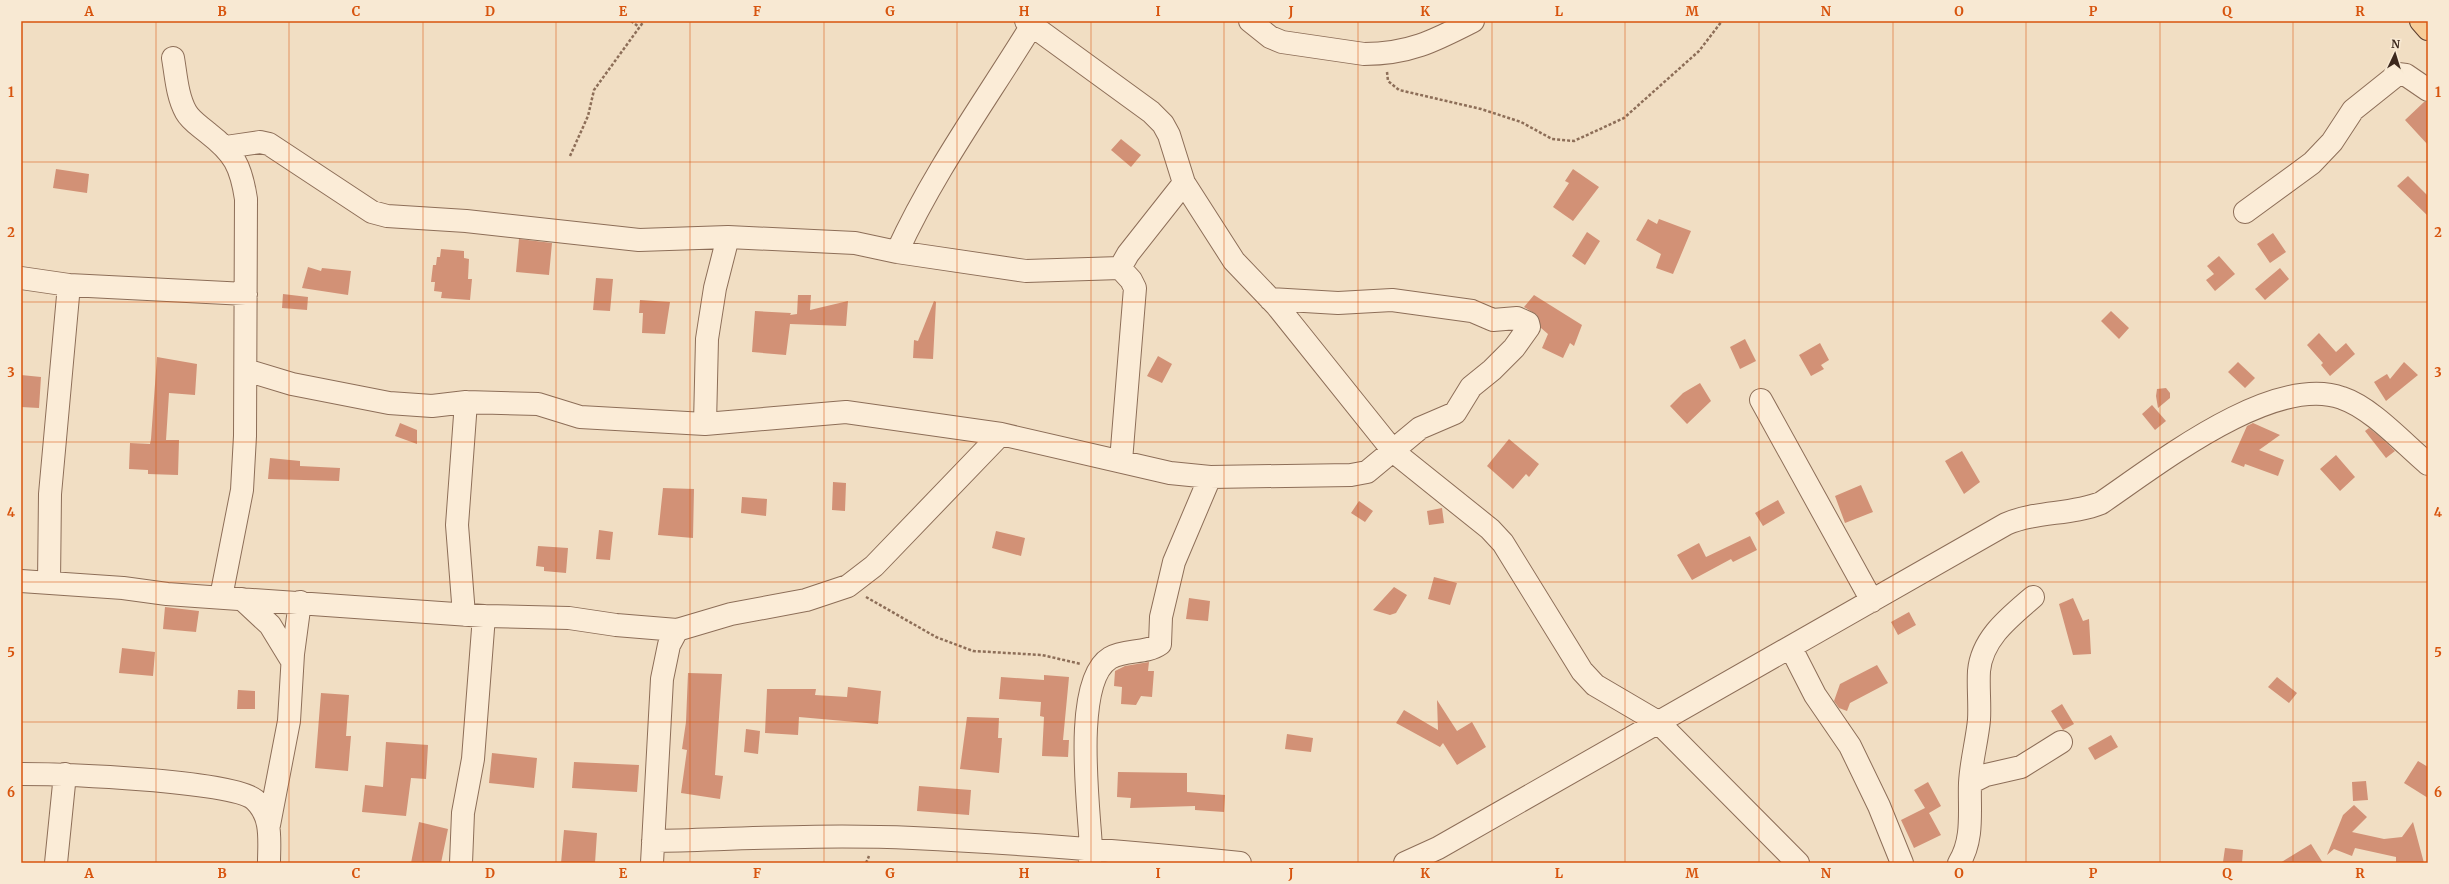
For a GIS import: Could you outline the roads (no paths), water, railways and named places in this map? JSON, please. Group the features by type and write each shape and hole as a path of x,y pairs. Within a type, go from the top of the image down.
{"main road":[{"path":"2421,21 2428,29"}],"street":[{"path":"1250,21 1270,37 1282,42 1364,54 1396,53 1444,36 1473,21"},
{"path":"897,252 911,222 949,152 1029,23 1151,112 1159,120 1169,135 1184,184 1234,261 1270,299 1394,452 1490,529 1503,543 1582,671 1595,685 1658,722 1798,863"},
{"path":"173,58 180,97 185,111 192,120 226,147 238,164 246,199 246,370 242,490 232,598"},
{"path":"2245,212 2312,163 2332,142 2353,110 2398,74 2406,74 2428,90"},
{"path":"226,147 260,142 269,144 366,208 387,216 466,221 639,240 728,238 855,243 897,252 1026,271 1120,268 1131,280 1135,288 1121,461"},
{"path":"1120,268 1128,254 1184,184"},
{"path":"705,424 707,339 715,288 728,238"},
{"path":"21,278 69,284 246,294"},
{"path":"49,582 50,494 69,284"},
{"path":"246,370 292,384 389,403 432,406 466,402 538,404 580,417 705,424 846,412 1001,434 1170,473 1210,477 1359,475 1367,472 1394,452 1420,428 1454,413 1471,387 1484,378 1514,348 1528,328 1528,323 1517,318 1493,320 1472,311 1392,300 1338,302 1270,299"},
{"path":"1405,863 1438,848 2015,520 2089,508 2101,503 2201,435 2272,401 2300,393 2317,393 2340,397 2356,404 2428,464"},
{"path":"1761,400 1872,601"},
{"path":"461,863 463,813 473,760 474,615 457,551 457,525 466,402"},
{"path":"21,581 474,615 569,618 616,626 677,630 731,614 806,600 848,586 874,566 1001,434"},
{"path":"1090,855 1086,729 1090,688 1099,668 1110,657 1160,644 1161,617 1174,562 1210,477"},
{"path":"1959,863 1967,842 1971,816 1970,783 1979,720 1979,669 1987,644 1996,631 2033,597"},
{"path":"232,598 270,625 292,662"},
{"path":"269,863 269,825 289,721 292,662 300,602"},
{"path":"652,863 662,679 669,645 677,630"},
{"path":"1791,648 1815,696 1850,746 1879,806 1902,863"},
{"path":"1970,783 1990,774 2021,767 2061,742"},
{"path":"21,774 65,774 212,786 244,794 260,805 269,825"},
{"path":"56,863 65,774"},
{"path":"653,841 840,837 913,838 1090,855 1240,863"}]}
